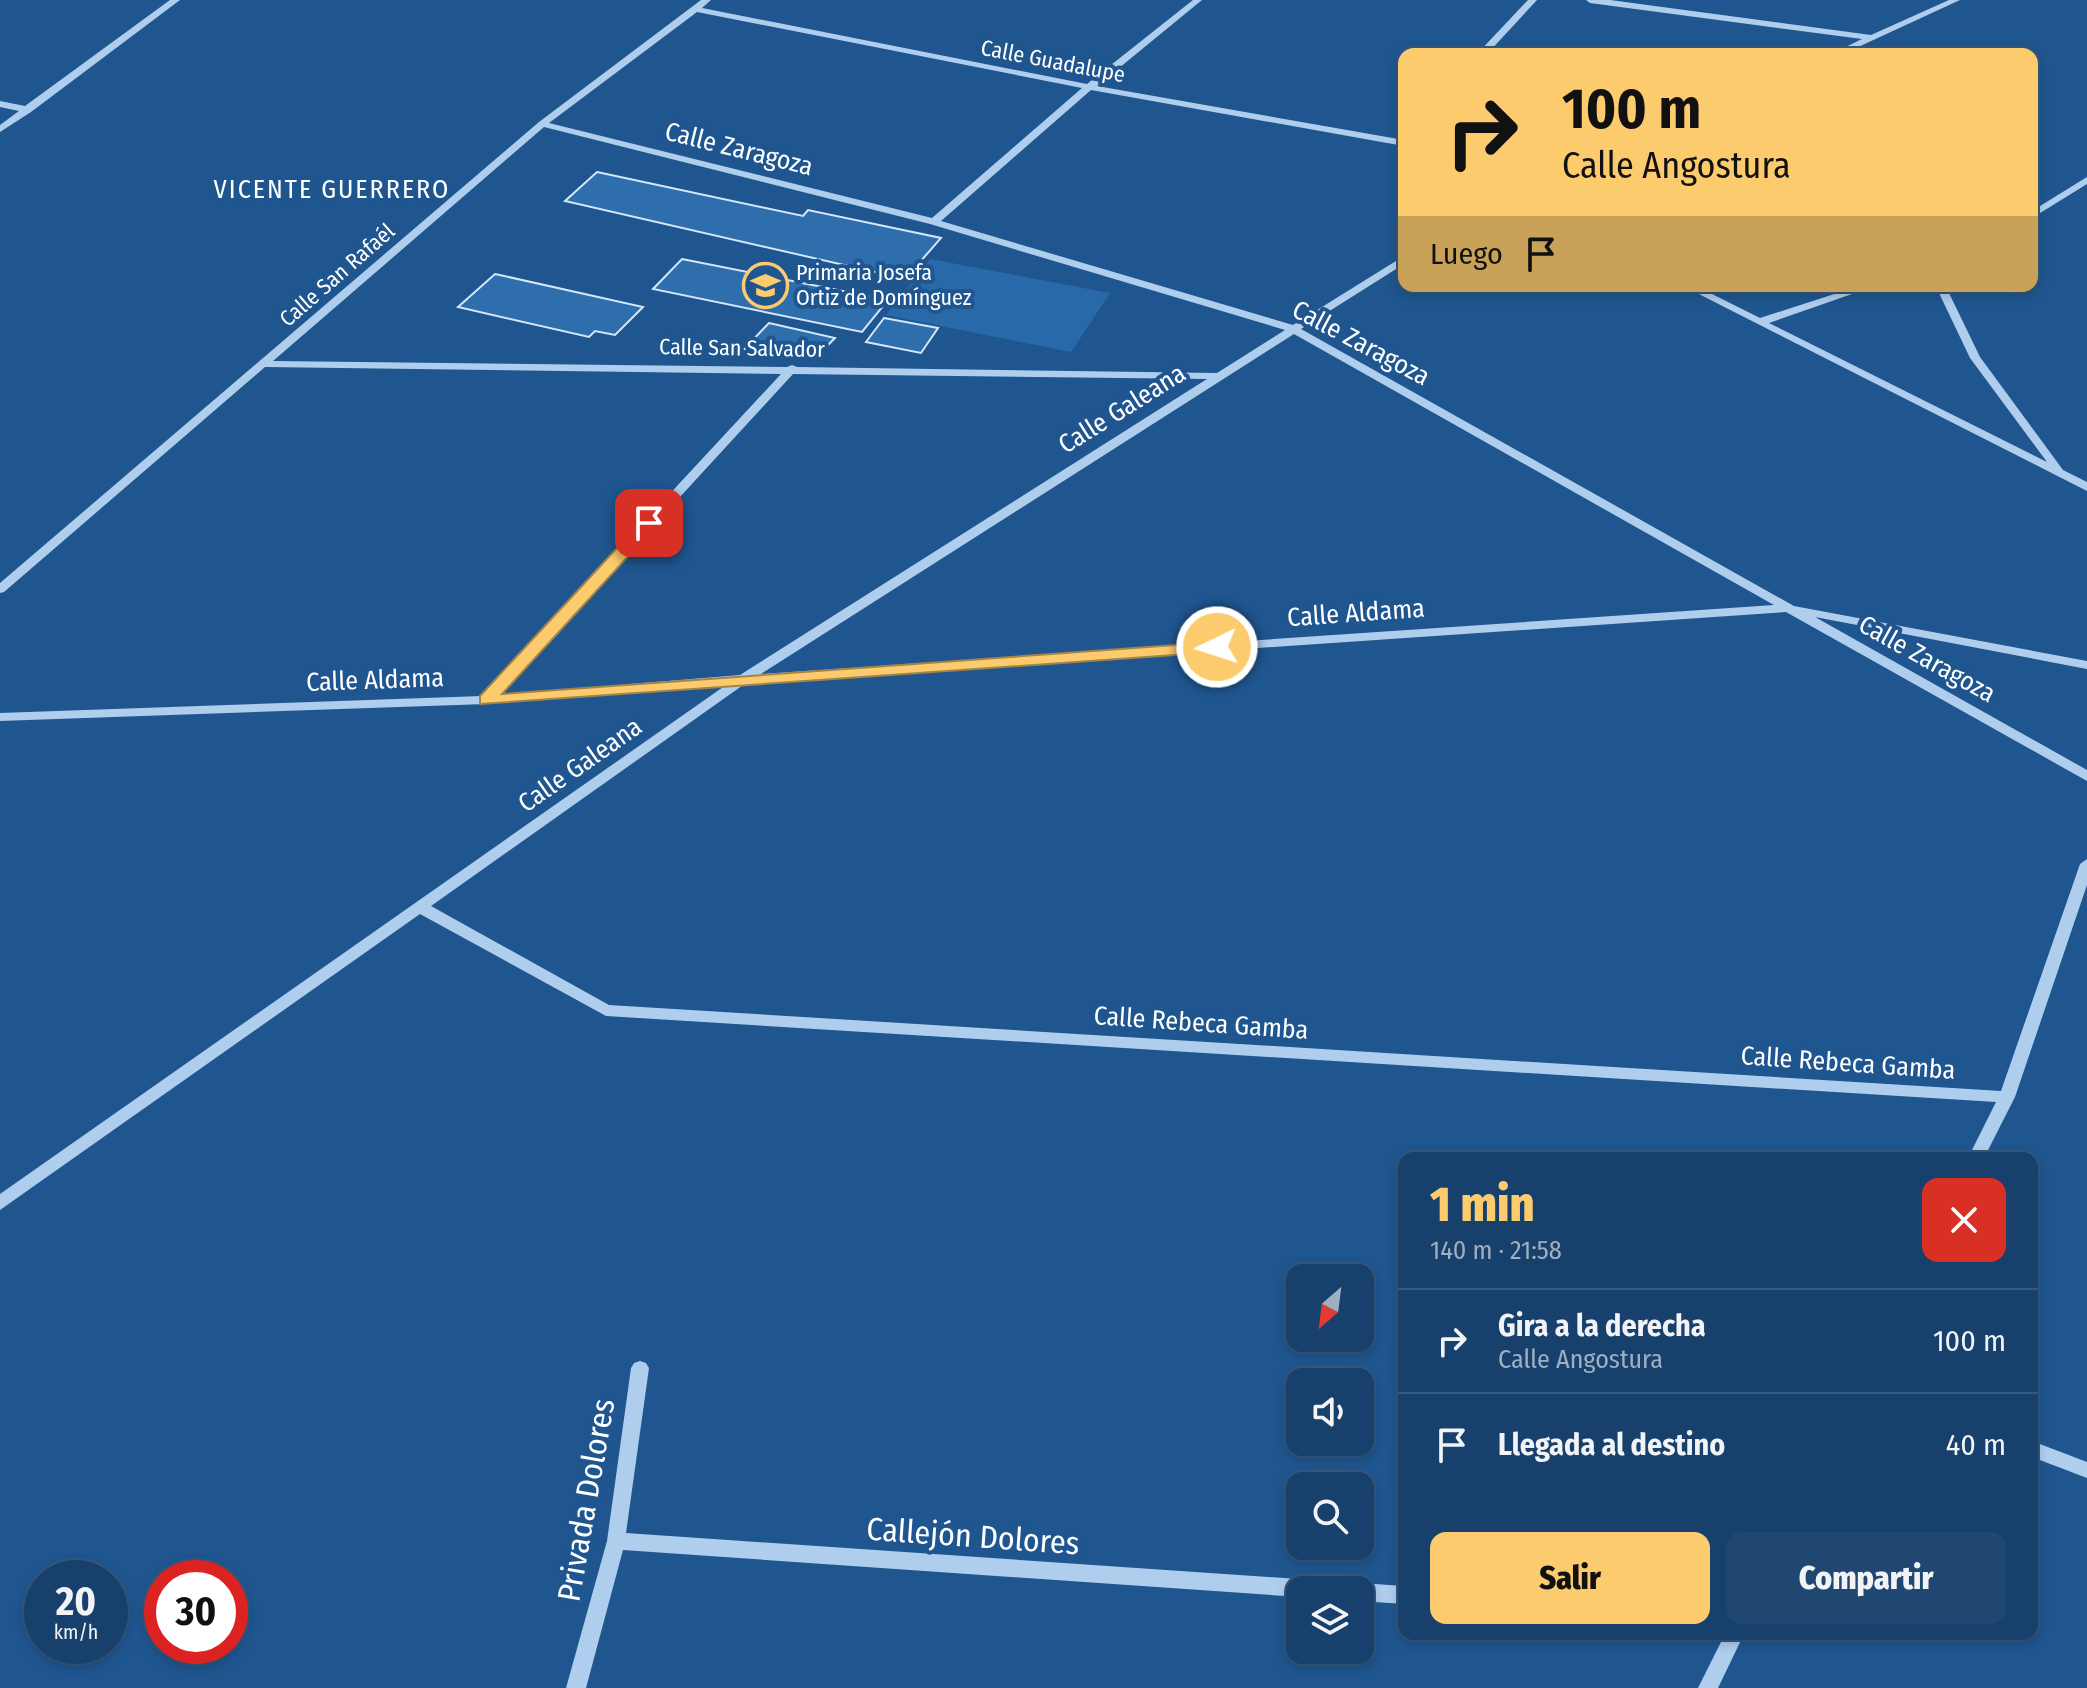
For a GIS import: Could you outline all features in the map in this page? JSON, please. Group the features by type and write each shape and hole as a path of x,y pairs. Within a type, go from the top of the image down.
{"street":[{"path":"0,129 176,0"},
{"name":"Calle San Rafaél","path":"0,589 542,124 707,0"},
{"path":"934,222 1089,87 1198,0"},
{"path":"1488,48 1533,0"},
{"path":"1590,0 1874,38"},
{"path":"1850,48 1956,0"},
{"name":"Calle Guadalupe","path":"696,9 1089,87 1398,140"},
{"path":"0,104 28,110"},
{"name":"Calle Zaragoza","path":"542,124 934,222 1291,328 2087,776"},
{"path":"2038,211 2087,180"},
{"name":"Calle Galeana","path":"0,1203 743,679 1398,263"},
{"path":"1700,292 2087,487"},
{"path":"1760,322 1852,292"},
{"path":"1945,292 1975,358 2061,474"},
{"name":"Calle San Salvador","path":"263,364 792,368 1220,376"},
{"path":"486,700 792,368"},
{"name":"Calle Aldama","path":"0,717 486,700 743,679 1786,608 2087,665"},
{"path":"1979,1152 2007,1097 2087,864"},
{"name":"Calle Rebeca Gamba","path":"420,907 606,1010 2007,1097"},
{"name":"Privada Dolores","path":"576,1688 616,1541 640,1368"},
{"path":"2038,1451 2087,1470"},
{"name":"Callejón Dolores","path":"616,1541 1286,1587"},
{"path":"1374,1593 1398,1595"},
{"path":"1708,1688 1732,1640"}],"shaded area":[{"path":"930,259 1110,293 1071,352 886,315"}],"building":[{"name":"Primaria Josefa Ortiz de Domínguez","path":"597,172 803,216 808,210 941,238 905,279 565,201"},
{"name":"Primaria Josefa Ortiz de Domínguez","path":"682,259 888,300 862,332 653,289"},
{"path":"495,274 643,307 615,335 595,331 589,337 458,307"},
{"name":"Primaria Josefa Ortiz de Domínguez","path":"884,318 938,328 921,353 866,342"},
{"name":"Primaria Josefa Ortiz de Domínguez","path":"769,323 835,338 820,353 744,349"}],"place":[{"name":"Primaria Josefa Ortiz de Domínguez","path":"765,285"}],"district":[{"name":"VICENTE GUERRERO","path":"332,189"}],"route":[{"path":"649,523 486,700 1217,647"}]}
